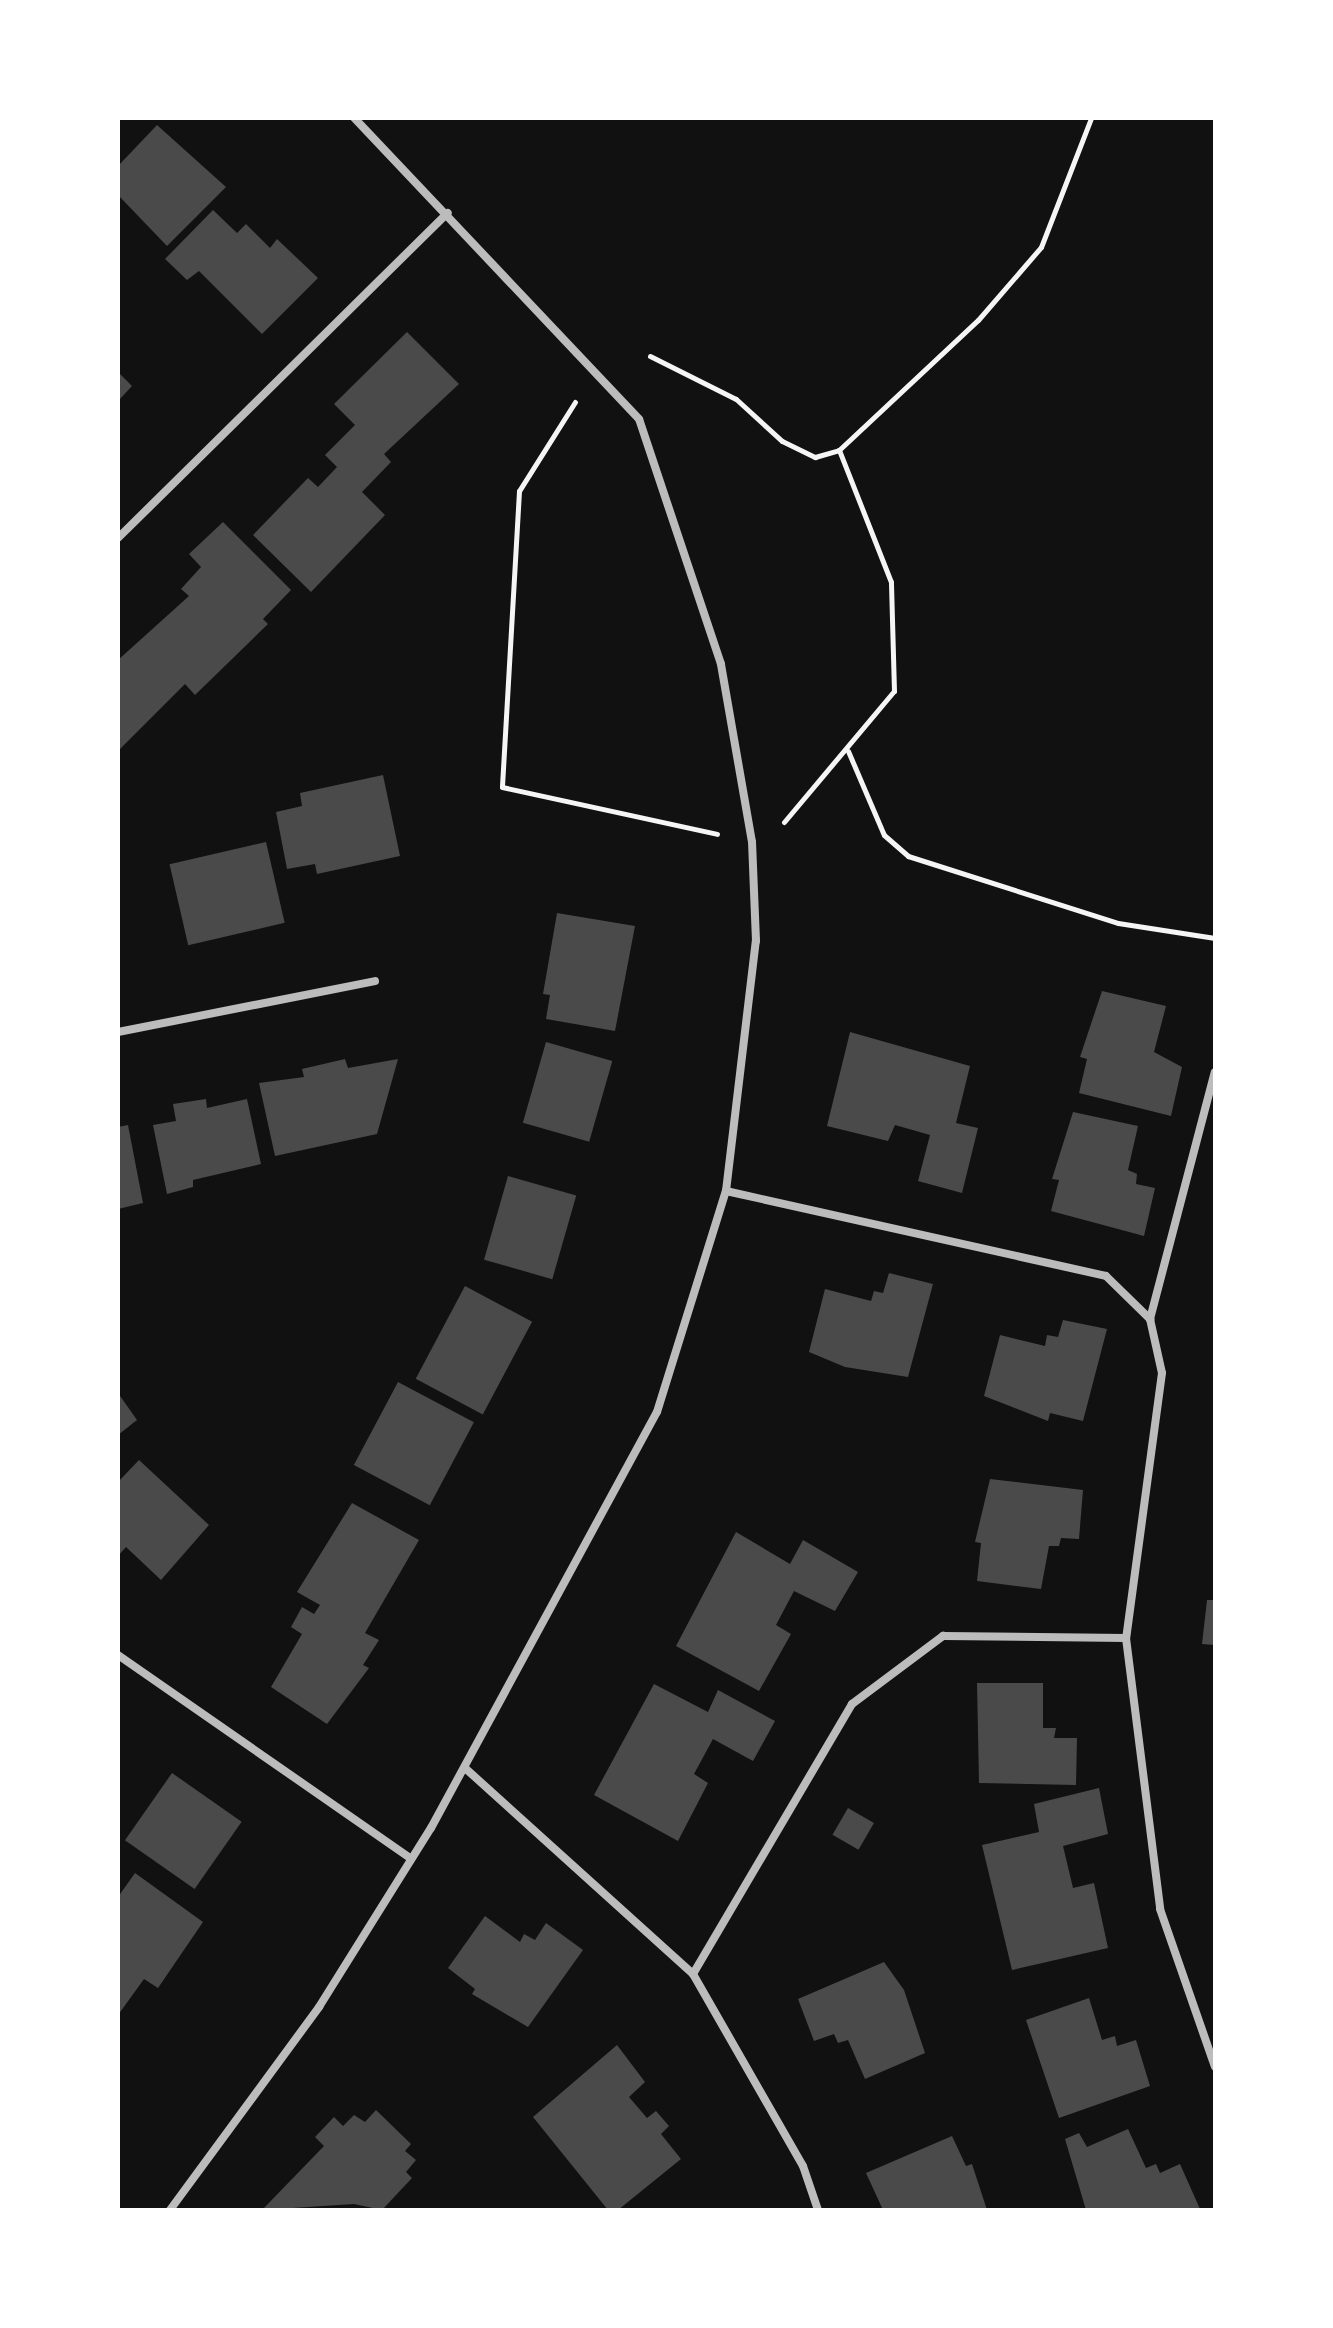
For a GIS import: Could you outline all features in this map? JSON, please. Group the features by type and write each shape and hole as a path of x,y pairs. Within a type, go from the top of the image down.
{"street":[{"path":"170,2210 319,2007 411,1859 465,1768 657,1412 726,1191 756,941 752,842 716,650 639,419 448,213 354,118"},
{"path":"118,538 448,213"},
{"path":"118,1032 375,981"},
{"path":"1215,1072 1150,1319 1162,1373 1126,1638 1160,1909 1215,2067"},
{"path":"726,1191 1106,1276 1150,1319"},
{"path":"693,1974 852,1704 943,1636 1126,1638"},
{"path":"118,1655 411,1859"},
{"path":"465,1768 693,1974 803,2166 818,2210"}],"path":[{"path":"650,356 736,399 804,452 815,457 839,450 978,320 1041,247 1091,118"},
{"path":"594,371 519,491 502,787 752,842 778,830 848,751 894,691 891,582 839,450"},
{"path":"848,751 884,835 908,856 1118,923 1215,938"}],"building":[{"path":"157,125 226,187 167,246 118,195 118,166"},
{"path":"213,210 237,233 246,224 270,248 277,239 318,278 262,334 199,271 187,280 165,259"},
{"path":"407,332 459,384 384,454 391,462 362,492 385,515 311,592 253,535 308,478 318,487 337,467 325,455 355,425 334,404"},
{"path":"118,372 132,386 118,401"},
{"path":"223,522 291,590 263,619 268,624 195,695 185,684 118,751 118,660 189,596 181,589 201,567 189,554"},
{"path":"383,775 400,856 317,874 315,864 287,869 276,812 302,806 300,793"},
{"path":"266,842 285,923 188,945 170,864"},
{"path":"557,913 635,926 615,1031 546,1019 550,995 543,994"},
{"path":"1102,991 1166,1006 1154,1052 1182,1067 1171,1116 1079,1093 1087,1059 1080,1057"},
{"path":"850,1032 970,1066 956,1123 978,1128 962,1193 918,1181 930,1135 895,1125 888,1141 827,1126"},
{"path":"546,1042 612,1061 589,1142 523,1123"},
{"path":"345,1059 348,1068 398,1059 377,1134 275,1156 259,1083 304,1077 302,1069"},
{"path":"206,1099 207,1108 247,1099 261,1164 193,1180 193,1187 167,1194 153,1125 176,1121 173,1104"},
{"path":"1073,1112 1138,1126 1128,1170 1137,1174 1136,1184 1155,1188 1144,1236 1051,1211 1059,1180 1052,1179"},
{"path":"128,1125 143,1203 118,1209 118,1127"},
{"path":"508,1176 576,1196 552,1279 484,1260"},
{"path":"889,1273 933,1284 908,1377 845,1367 809,1352 825,1289 871,1301 874,1291 883,1293"},
{"path":"465,1286 532,1322 483,1414 416,1379"},
{"path":"1063,1320 1107,1329 1083,1421 1050,1413 1048,1421 984,1396 1000,1335 1045,1346 1047,1335 1058,1337"},
{"path":"398,1382 474,1422 430,1505 354,1465"},
{"path":"118,1393 137,1420 118,1435"},
{"path":"139,1460 209,1525 161,1580 126,1547 118,1556 118,1482"},
{"path":"990,1479 1083,1490 1079,1539 1061,1538 1059,1546 1049,1546 1041,1589 977,1581 981,1543 975,1542"},
{"path":"352,1503 419,1540 365,1633 379,1640 363,1665 369,1668 327,1724 271,1687 302,1634 291,1627 302,1607 314,1614 320,1605 297,1592"},
{"path":"736,1532 790,1564 803,1540 858,1572 835,1611 794,1591 776,1625 791,1634 759,1691 676,1646"},
{"path":"1207,1600 1215,1600 1215,1645 1202,1644"},
{"path":"977,1683 1043,1683 1043,1728 1056,1728 1054,1738 1077,1738 1076,1785 979,1783"},
{"path":"654,1684 708,1712 718,1690 775,1721 753,1761 713,1739 694,1774 708,1783 678,1841 594,1795"},
{"path":"172,1773 242,1822 195,1889 125,1840"},
{"path":"1099,1788 1108,1834 1063,1846 1073,1888 1094,1883 1108,1948 1012,1970 982,1845 1039,1832 1034,1804"},
{"path":"848,1808 874,1823 858,1850 832,1835"},
{"path":"135,1873 203,1922 158,1988 144,1979 118,2015 118,1897"},
{"path":"485,1916 520,1942 524,1934 535,1940 546,1923 583,1950 528,2027 472,1994 475,1989 448,1968"},
{"path":"884,1962 904,1990 925,2053 865,2079 848,2040 838,2043 834,2034 814,2041 798,1999"},
{"path":"1089,1998 1102,2040 1115,2036 1117,2046 1136,2040 1150,2086 1059,2118 1026,2020"},
{"path":"617,2045 645,2082 629,2097 647,2118 656,2111 669,2126 661,2134 681,2159 618,2210 608,2210 533,2117"},
{"path":"376,2110 411,2144 405,2151 416,2160 406,2172 412,2178 382,2210 354,2204 262,2210 324,2146 315,2137 334,2117 343,2126 354,2115 365,2122"},
{"path":"1128,2129 1146,2168 1156,2164 1160,2173 1180,2164 1200,2209 1086,2210 1065,2139 1079,2133 1087,2147"},
{"path":"952,2136 966,2166 972,2164 987,2210 883,2210 866,2173"}]}
